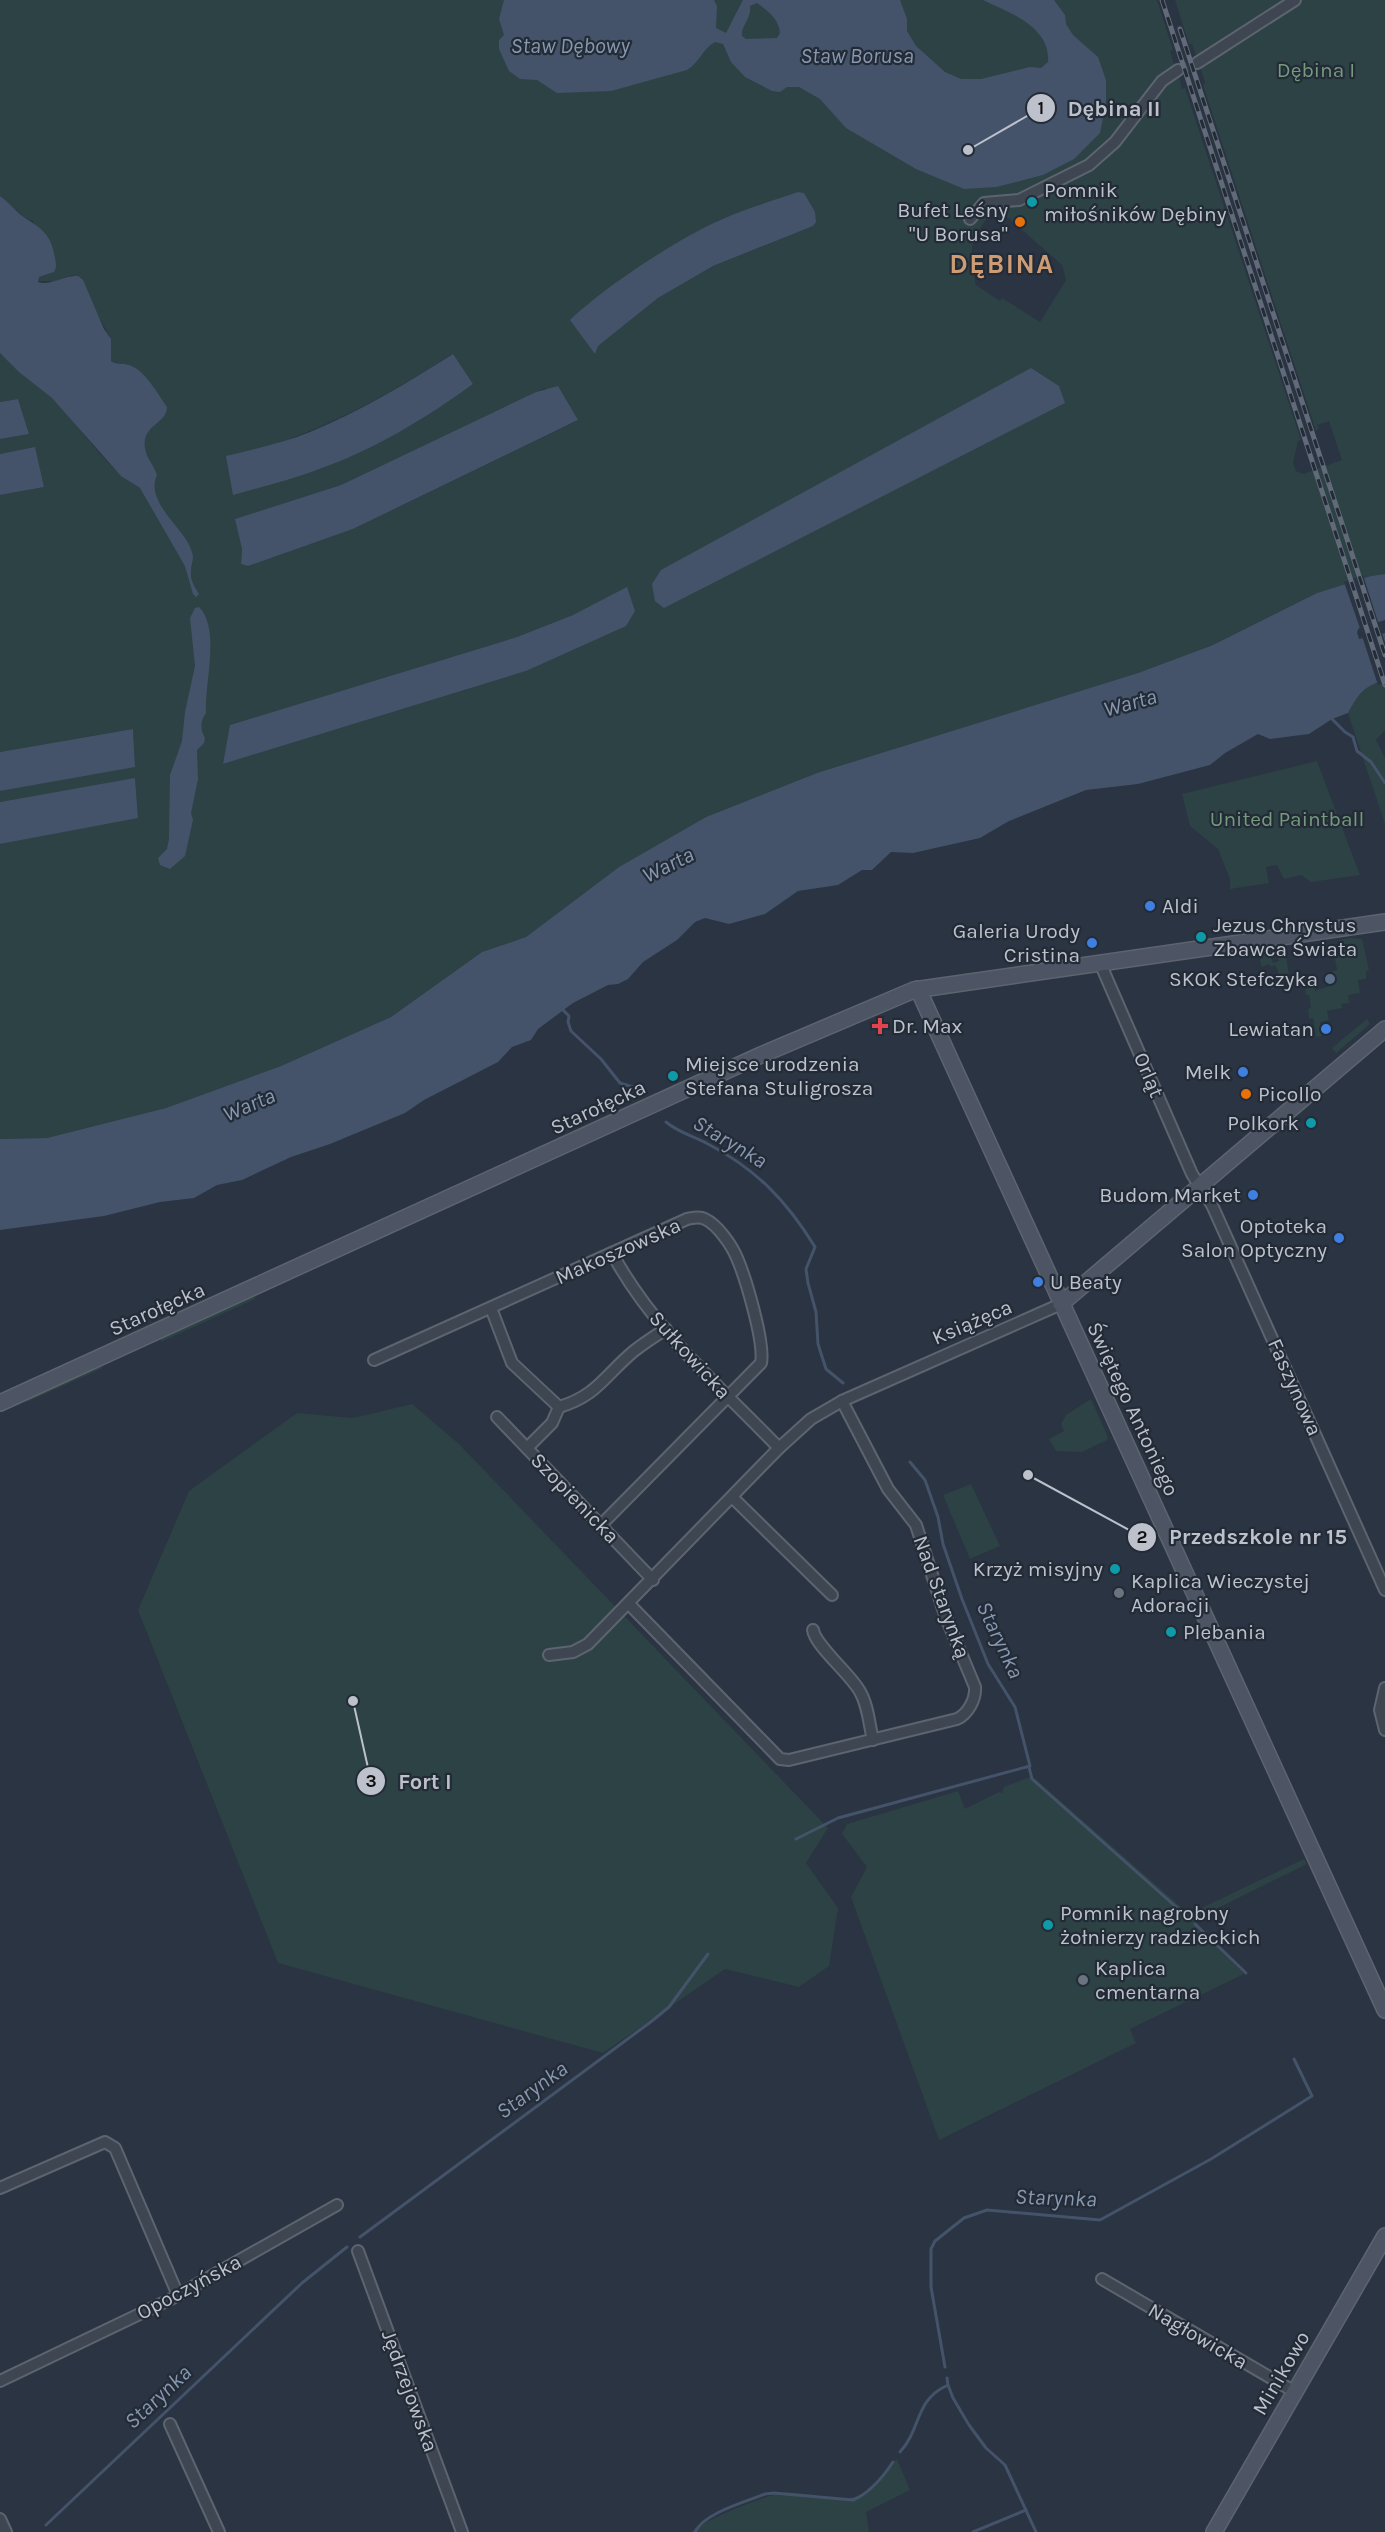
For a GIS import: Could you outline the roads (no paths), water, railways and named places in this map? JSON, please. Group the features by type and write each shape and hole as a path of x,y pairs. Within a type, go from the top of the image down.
{"street":[{"path":"1197,63 1295,0"},
{"path":"970,219 984,203 1019,200 1089,165 1115,142 1162,81 1178,70"},
{"name":"Starołęcka","path":"0,1403 761,1055 918,989 1385,922"},
{"name":"Orląt","path":"1100,963 1199,1186"},
{"name":"Świętego Antoniego","path":"918,989 1385,2010"},
{"name":"Książęca","path":"549,1655 573,1652 588,1644 653,1580 779,1448 811,1419 842,1401 1060,1300 1385,1029"},
{"name":"Faszynowa","path":"1199,1186 1212,1205 1385,1590"},
{"name":"Makoszowska","path":"374,1360 687,1219 703,1217 724,1239 737,1258 763,1355 757,1369 601,1525"},
{"name":"Sułkowicka","path":"612,1253 632,1289 666,1329 779,1448"},
{"path":"491,1308 512,1363 559,1407"},
{"path":"559,1407 580,1401 596,1389 635,1350 666,1329"},
{"name":"Nad Starynką","path":"629,1604 780,1759 789,1760 961,1718 967,1712 976,1690 945,1616 916,1525 888,1489 842,1401"},
{"path":"527,1448 552,1424 559,1407"},
{"name":"Szopienicka","path":"497,1417 653,1580"},
{"path":"732,1497 832,1595"},
{"path":"813,1630 816,1641 844,1668 860,1690 873,1740"},
{"path":"1385,1688 1380,1710 1385,1730"},
{"path":"0,2188 105,2142 111,2144 115,2148 178,2295"},
{"name":"Opoczyńska","path":"0,2381 178,2295 337,2205"},
{"name":"Minikowo","path":"1214,2532 1385,2236"},
{"name":"Jędrzejowska","path":"358,2251 462,2532"},
{"name":"Nagłowicka","path":"1102,2279 1295,2392"},
{"path":"170,2424 219,2532"},
{"path":"0,2519 6,2532"}],"water":[{"name":"Staw Borusa","path":"504,0 714,0 717,6 716,28 726,33 743,0 900,0 907,19 907,31 916,46 945,72 961,79 981,79 1030,67 1041,68 1048,62 1043,39 1036,30 1016,16 983,0 1054,0 1065,15 1066,24 1073,35 1098,57 1106,80 1106,104 1100,133 1074,159 1043,175 996,187 964,189 916,169 846,128 820,99 799,87 787,87 780,92 772,91 745,77 731,62 723,44 715,42 687,70 611,91 557,93 537,80 520,79 509,71 499,49 499,40 504,35 499,19","holes":["757,3 775,19 780,33 777,38 746,39 742,36 750,6"]},
{"path":"798,192 804,193 815,212 816,222 813,226 713,266 658,298 598,346 595,354 570,320 621,279 682,240 729,216"},
{"path":"0,196 49,238 56,269 54,272 39,277 38,282 48,283 73,276 78,276 83,280 104,329 111,339 111,361 129,365 140,372 151,383 167,407 166,413 147,434 145,448 157,475 155,492 158,501 187,541 192,552 191,577 199,594 196,597 193,594 185,566 140,488 121,476 52,398 19,372 0,353"},
{"path":"453,354 473,384 436,409 398,433 338,462 233,495 226,456 268,446 329,424 383,396"},
{"path":"1031,368 1059,386 1065,403 664,608 655,601 652,584 661,570"},
{"path":"558,386 578,420 353,529 248,566 241,564 242,549 235,519 341,485 536,392"},
{"path":"18,399 29,434 0,439 0,402"},
{"path":"35,447 44,487 0,495 0,454"},
{"name":"Warta","path":"1385,574 1385,620 1359,628 1357,632 1359,639 1385,633 1385,680 1371,685 1362,692 1348,713 1332,719 1309,734 1270,739 1258,734 1225,753 1210,765 1138,784 1086,790 1009,821 980,838 913,853 891,852 872,870 862,870 838,885 798,891 765,914 729,924 705,918 695,922 677,940 643,962 628,979 618,984 608,985 573,1003 538,1029 531,1040 512,1047 498,1062 424,1100 405,1113 330,1144 291,1157 242,1180 217,1185 194,1198 160,1202 104,1216 0,1230 0,1139 47,1138 166,1108 281,1066 391,1017 482,952 526,937 619,867 706,817 817,773 1138,673 1213,645 1317,593 1371,576"},
{"path":"627,587 635,611 626,626 526,671 223,764 230,725 517,637 573,615"},
{"path":"199,607 206,617 210,643 206,713 201,726 205,738 204,743 197,750 198,779 191,813 193,820 185,856 170,869 160,865 158,858 167,849 169,839 170,775 182,741 185,712 195,666 190,618 195,608"},
{"path":"133,729 135,767 0,791 0,752"},
{"path":"135,778 138,818 0,844 0,802"}],"waterway":[{"path":"1332,719 1353,737 1357,751 1371,762 1385,783"},
{"name":"Starynka","path":"562,1009 569,1016 571,1031 601,1059 620,1083 636,1088"},
{"name":"Starynka","path":"666,1122 703,1141 756,1175 804,1230 815,1247 806,1269 816,1312 818,1344 826,1369 843,1383"},
{"name":"Starynka","path":"796,1839 838,1818 1030,1766 1015,1707 988,1664 943,1544 938,1517 925,1480 910,1462"},
{"name":"Starynka","path":"1029,1767 1032,1779 1184,1914"},
{"name":"Starynka","path":"1195,1924 1246,1973"},
{"name":"Starynka","path":"360,2237 652,2021 669,2007 708,1954"},
{"name":"Starynka","path":"945,2367 931,2287 931,2249 935,2241 964,2218 987,2210 1100,2220 1211,2159 1312,2096 1294,2059"},
{"name":"Starynka","path":"46,2525 302,2283 347,2247"},
{"name":"Starynka","path":"900,2452 912,2434 929,2398 948,2385 947,2378"},
{"name":"Starynka","path":"948,2385 969,2425 986,2448 1005,2465 1036,2532"},
{"name":"Starynka","path":"695,2532 700,2525 716,2514 765,2494 853,2500 876,2484 893,2462"},
{"path":"973,2532 1026,2510"}],"tunnel":[{"path":"1178,70 1197,63"}],"railway":[{"path":"1162,0 1385,685"},
{"path":"1180,29 1385,655"}],"place":[{"name":"Dębina II","path":"968,150"},
{"name":"Pomnik miłośników Dębiny","path":"1032,202"},
{"name":"Bufet Leśny \"U Borusa\"","path":"1020,222"},
{"name":"Aldi","path":"1150,906"},
{"name":"Jezus Chrystus Zbawca Świata","path":"1201,937"},
{"name":"Galeria Urody Cristina","path":"1092,943"},
{"name":"SKOK Stefczyka","path":"1330,979"},
{"name":"Dr. Max","path":"880,1026"},
{"name":"Lewiatan","path":"1326,1029"},
{"name":"Melk","path":"1243,1072"},
{"name":"Miejsce urodzenia Stefana Stuligrosza","path":"673,1076"},
{"name":"Picollo","path":"1246,1094"},
{"name":"Polkork","path":"1311,1123"},
{"name":"Budom Market","path":"1253,1195"},
{"name":"Optoteka Salon Optyczny","path":"1339,1238"},
{"name":"U Beaty","path":"1038,1282"},
{"name":"Przedszkole nr 15","path":"1028,1475"},
{"name":"Krzyż misyjny","path":"1115,1569"},
{"name":"Kaplica Wieczystej Adoracji","path":"1119,1593"},
{"name":"Plebania","path":"1171,1632"},
{"name":"Fort I","path":"353,1701"},
{"name":"Pomnik nagrobny żołnierzy radzieckich","path":"1048,1925"},
{"name":"Kaplica cmentarna","path":"1083,1980"}],"district":[{"name":"DĘBINA","path":"1002,264"}],"water label":[{"name":"Staw Dębowy","path":"570,46"}],"park label":[{"name":"Dębina I","path":"1316,70"},
{"name":"United Paintball","path":"1287,819"}]}
